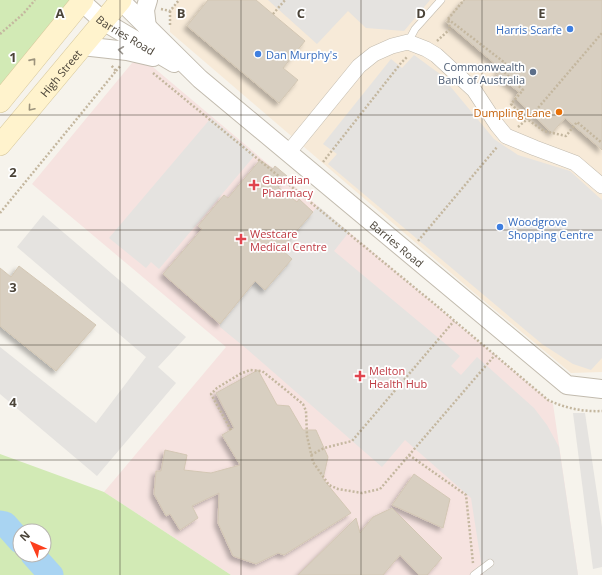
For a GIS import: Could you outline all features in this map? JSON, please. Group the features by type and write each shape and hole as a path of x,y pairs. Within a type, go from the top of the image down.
{"main road":[{"name":"High Street","path":"0,145 120,0"},
{"path":"0,102 83,1"}],"street":[{"name":"Barries Road","path":"120,0 200,79 567,385 602,389"},
{"name":"Barries Road","path":"83,1 103,21 200,79"},
{"name":"Barries Road","path":"147,2 147,28"},
{"path":"288,153 359,66 374,54 392,46 408,42 426,49 436,55 474,90 506,136 574,163 602,186"},
{"name":"Barries Road","path":"82,46 127,51 173,63"}],"lane":[{"path":"408,42 415,29 441,0"},
{"path":"474,575 490,563"}],"path":[{"path":"0,34 23,14 35,0"},
{"path":"147,2 170,11 179,0"},
{"path":"273,14 285,0"},
{"path":"448,19 464,0"},
{"path":"323,163 401,63 412,52 426,49 450,29 448,19"},
{"path":"448,19 505,63 501,69 523,90 510,104 527,119 544,131 566,136 577,122 602,143"},
{"path":"418,241 506,136 532,115 602,33"},
{"path":"103,48 106,60 116,71"},
{"path":"0,213 123,64"},
{"path":"151,71 548,400 572,409 602,411"},
{"path":"311,454 324,448 352,441 454,321"},
{"path":"231,430 212,394 217,388 240,374 250,370 262,371 303,404 306,411 308,436 313,462 329,485 338,489 362,492 380,489 495,355"},
{"path":"409,455 466,495 474,575"}],"shaded area":[{"name":"Woodgrove Shopping Centre","path":"179,0 602,0 602,372 571,373 472,291 170,32 170,11"},
{"path":"268,0 430,0 404,31 366,28 348,11 317,44"},
{"path":"414,55 440,74 494,139 518,155 570,171 602,200 602,358 591,370 573,364 542,344 328,164 337,154 323,144 391,59 402,68"},
{"name":"Melton Health Hub","path":"147,62 553,404 578,575 231,575 104,492 226,347 32,184 132,63"},
{"path":"211,118 255,155 159,269 151,262 146,268 109,238"},
{"path":"318,206 349,232 334,251 460,356 451,366 461,375 477,357 534,408 547,425 559,447 578,575 483,575 471,498 405,440 382,467 220,327 220,324 255,281 265,290 291,259 281,249"},
{"path":"43,215 186,337 158,367 176,383 97,476 0,394 0,347 96,423 146,357 17,247"},
{"path":"573,413 585,413 602,527 602,567 593,569"}],"green space":[{"path":"0,0 82,0 0,100"},
{"path":"0,454 104,492 231,575 0,575"}],"building":[{"name":"Dan Murphy's","path":"208,0 256,0 305,41 283,68 298,80 279,103 187,26"},
{"path":"464,0 602,0 602,150 565,118 552,133 515,98 519,92 497,75 501,69 446,22"},
{"name":"Westcare Medical Centre","path":"260,160 273,169 275,166 287,176 278,187 297,202 299,199 313,212 281,249 292,259 265,290 255,281 220,324 163,274 202,229 198,226 224,195 228,198"},
{"path":"19,266 96,325 56,371 0,326 0,268 11,277"},
{"path":"258,370 277,405 289,406 303,430 316,430 328,457 323,479 351,513 284,555 278,553 256,564 233,556 218,523 219,493 192,506 198,518 180,530 170,514 166,516 154,494 156,471 161,471 165,450 187,455 184,470 211,473 240,465 222,435 234,428 216,393"},
{"path":"414,474 450,499 443,528 392,505"},
{"path":"392,508 442,558 427,575 419,575 400,555 383,575 298,575 356,518 360,533 373,517"}],"waterway":[{"path":"0,523 5,524 12,532"},
{"path":"40,563 51,575"}],"place":[{"name":"Harris Scarfe","path":"570,29"},
{"name":"Dan Murphy's","path":"258,54"},
{"name":"Commonwealth Bank of Australia","path":"533,72"},
{"name":"Dumpling Lane","path":"559,112"},
{"name":"Guardian Pharmacy","path":"254,185"},
{"name":"Woodgrove Shopping Centre","path":"500,227"},
{"name":"Westcare Medical Centre","path":"241,239"},
{"name":"Melton Health Hub","path":"360,376"}]}
